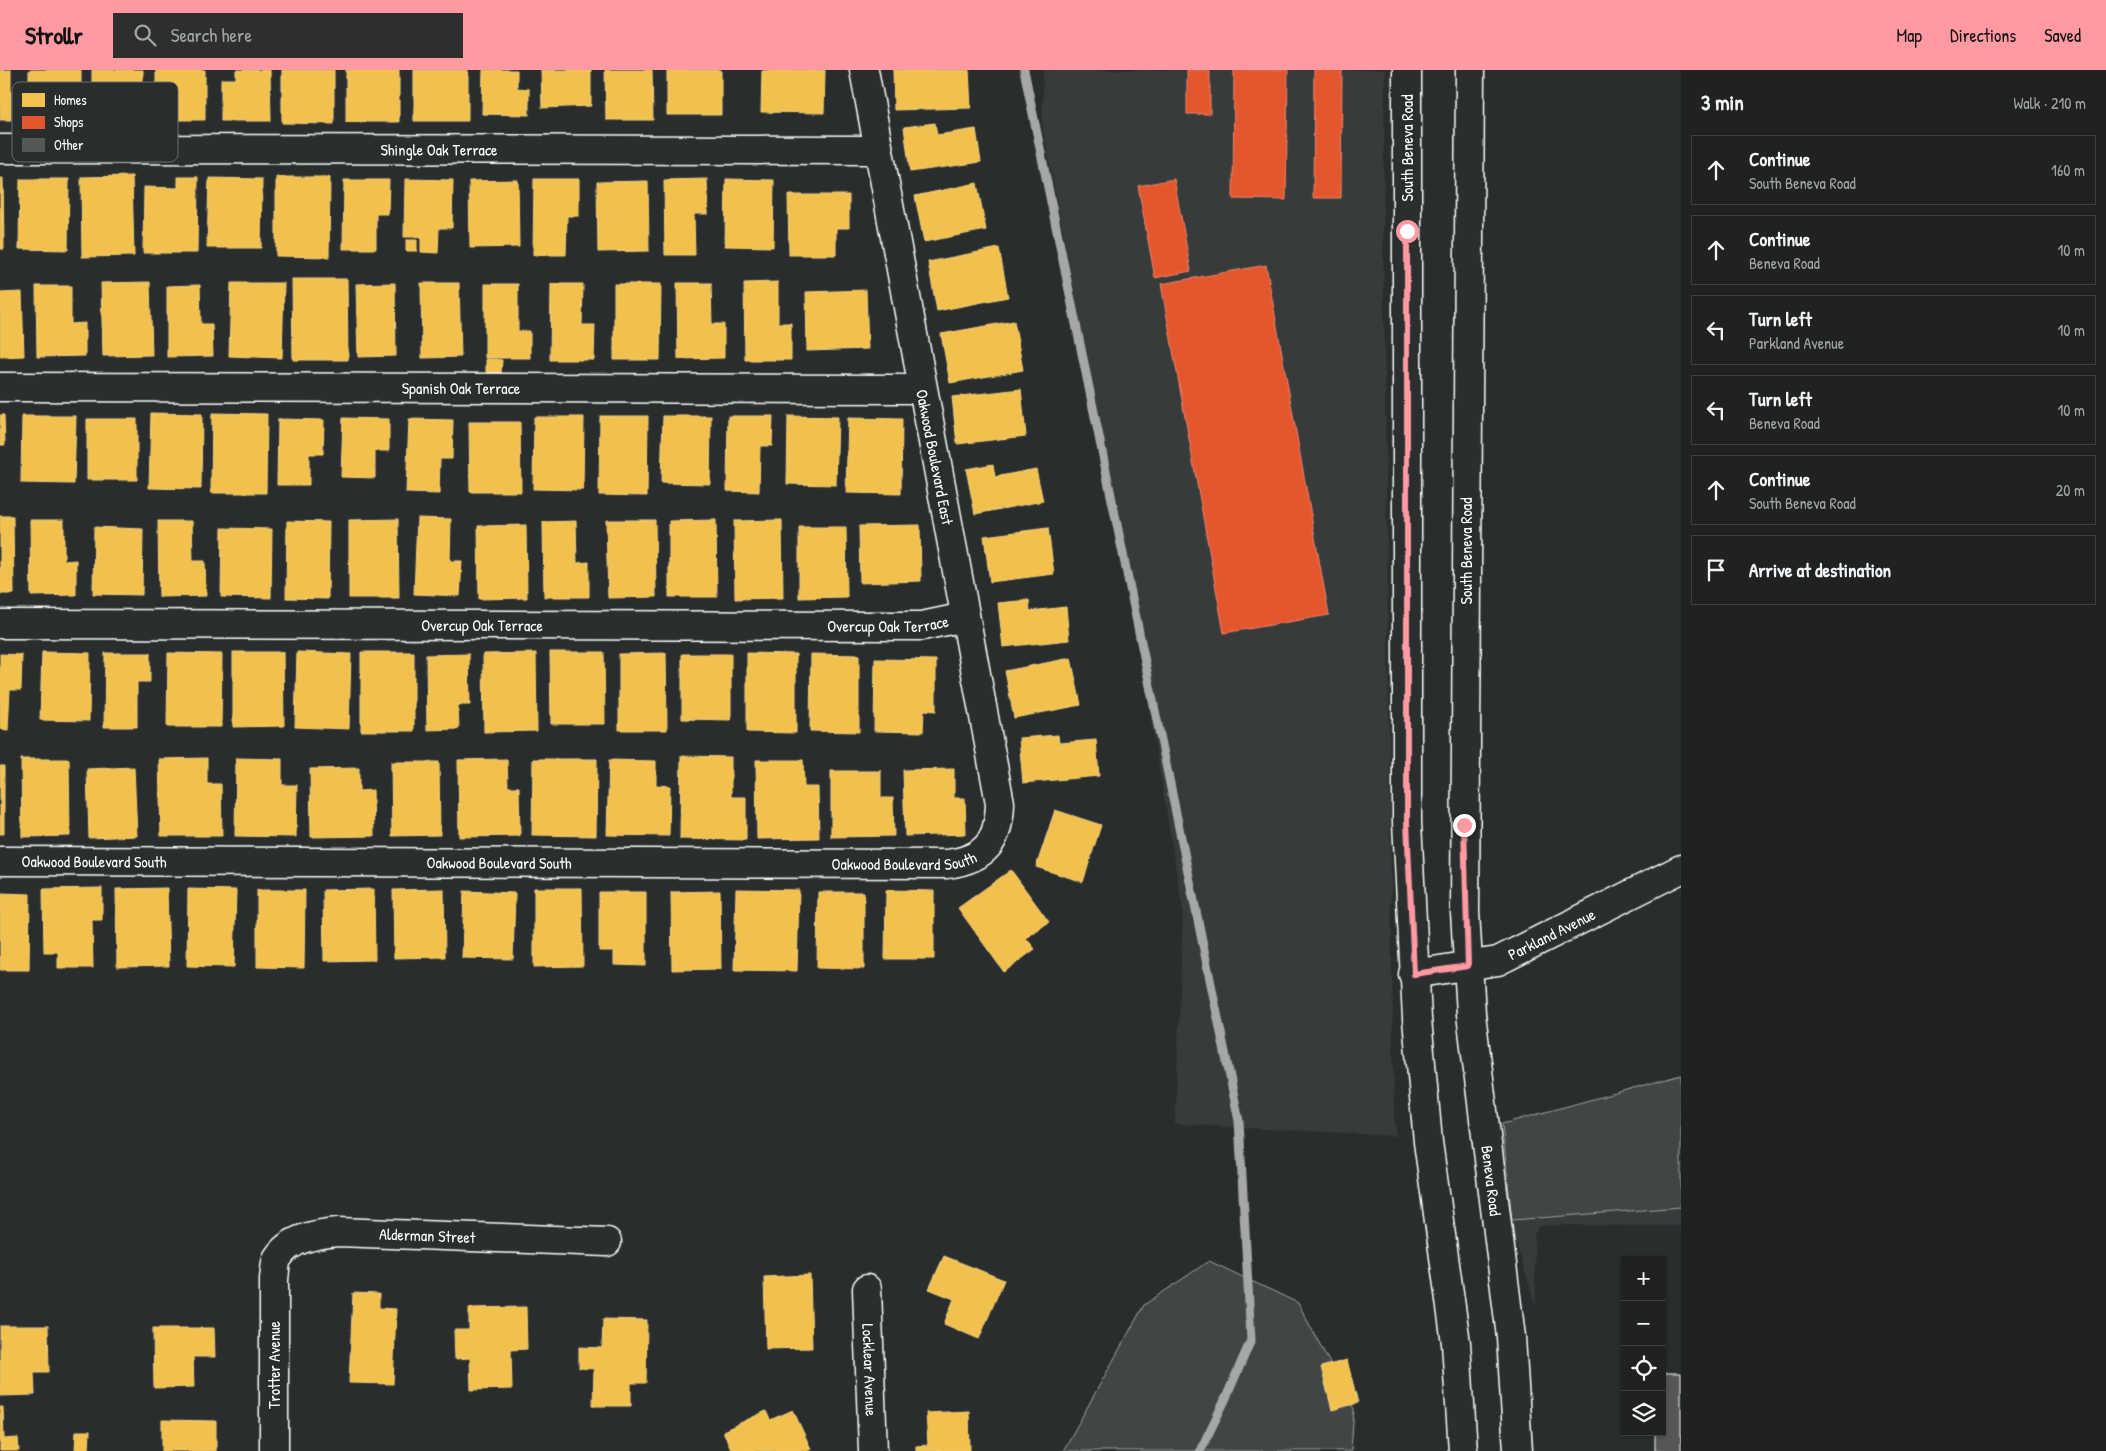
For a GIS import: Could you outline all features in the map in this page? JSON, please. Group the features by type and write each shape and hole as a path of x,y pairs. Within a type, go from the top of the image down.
{"street":[{"name":"Oakwood Boulevard East","path":"864,70 1000,803 997,832 991,843"},
{"name":"South Beneva Road","path":"1407,70 1407,822 1414,974"},
{"name":"South Beneva Road","path":"1465,912 1470,70"},
{"name":"Shingle Oak Terrace","path":"178,149 878,150"},
{"name":"Spanish Oak Terrace","path":"0,387 922,389"},
{"name":"Overcup Oak Terrace","path":"0,624 922,626 965,618"},
{"name":"Oakwood Boulevard South","path":"0,861 947,864 963,862 975,857 991,843"},
{"name":"Parkland Avenue","path":"1414,974 1498,961 1681,869"},
{"name":"Beneva Road","path":"1465,912 1471,1014 1510,1337 1518,1451"},
{"path":"1414,974 1428,1142 1456,1343 1463,1451"},
{"name":"Alderman Street","path":"274,1278 277,1259 285,1250 299,1240 316,1234 347,1233 607,1242"},
{"name":"Trotter Avenue","path":"274,1278 274,1451"},
{"name":"Locklear Avenue","path":"867,1289 872,1451"}],"shaded area":[{"path":"1043,70 1385,70 1383,230 1394,1116 1396,1136 1175,1124 1183,911 1112,486 1042,125"},
{"path":"1681,1075 1681,1207 1512,1220 1502,1124"},
{"path":"1681,1207 1681,1226 1546,1225 1539,1227 1534,1235 1536,1307 1513,1233 1512,1220"},
{"path":"1209,1261 1298,1303 1354,1409 1351,1451 1063,1451 1144,1305"}],"building: Homes":[{"path":"0,70 11,70 11,120 0,120"},
{"path":"29,70 81,70 81,82 29,82"},
{"path":"92,70 143,70 143,82 92,82"},
{"path":"156,70 205,70 205,120 178,120 178,82 156,82"},
{"path":"236,70 270,70 271,121 221,121 221,79 236,79"},
{"path":"282,70 334,70 334,124 282,123"},
{"path":"346,70 399,70 399,122 346,122"},
{"path":"414,70 468,70 468,121 414,121"},
{"path":"483,70 517,70 517,88 529,89 529,115 482,114"},
{"path":"541,70 591,70 591,106 542,108"},
{"path":"605,70 652,70 653,120 606,120"},
{"path":"667,70 721,70 721,115 667,115"},
{"path":"825,70 824,113 761,112 762,71"},
{"path":"893,70 969,70 971,108 894,110"},
{"path":"935,123 937,135 976,129 981,162 910,172 904,127"},
{"path":"132,176 134,256 82,257 81,177"},
{"path":"178,177 198,177 197,253 143,253 144,187 178,188"},
{"path":"276,177 330,177 329,257 276,256"},
{"path":"0,178 3,178 4,249 0,249"},
{"path":"209,178 262,179 261,248 207,248"},
{"path":"20,179 69,179 68,250 19,249"},
{"path":"405,179 453,180 452,228 439,228 438,253 421,252 421,237 404,237"},
{"path":"534,179 579,179 579,216 567,216 566,255 533,255"},
{"path":"707,179 708,214 694,214 695,255 665,255 664,180"},
{"path":"726,179 774,180 773,247 725,246"},
{"path":"344,180 389,180 388,214 376,214 376,249 343,249"},
{"path":"518,180 519,247 470,248 469,181"},
{"path":"648,181 649,251 598,252 597,182"},
{"path":"977,183 986,230 924,242 915,196"},
{"path":"788,195 849,195 849,228 836,228 836,255 789,255"},
{"path":"406,240 417,240 417,251 406,251"},
{"path":"999,248 1008,297 937,311 928,262"},
{"path":"292,279 347,279 348,360 293,360"},
{"path":"150,282 152,355 103,356 101,283"},
{"path":"778,282 778,323 791,323 791,360 745,360 744,283"},
{"path":"231,283 284,283 282,358 229,356"},
{"path":"395,283 396,356 358,357 356,284"},
{"path":"421,283 459,283 461,357 422,358"},
{"path":"677,283 711,283 712,324 724,324 724,358 678,359"},
{"path":"485,284 518,284 518,331 530,331 530,358 485,358"},
{"path":"551,284 583,284 582,325 595,325 594,360 550,360"},
{"path":"614,284 661,284 660,360 614,360"},
{"path":"200,285 201,324 212,324 213,356 167,357 167,286"},
{"path":"36,286 71,286 71,324 85,323 85,356 37,357"},
{"path":"866,290 868,349 807,351 806,292"},
{"path":"22,292 24,356 0,357 0,293"},
{"path":"1014,321 1023,370 950,383 941,334"},
{"path":"486,359 502,360 501,373 486,372"},
{"path":"1021,389 1026,436 957,444 952,397"},
{"path":"151,413 202,414 201,489 149,488"},
{"path":"212,413 267,414 266,493 211,493"},
{"path":"0,415 4,415 5,445 0,445"},
{"path":"22,416 76,416 74,484 21,483"},
{"path":"600,416 648,416 647,496 599,495"},
{"path":"663,416 711,416 710,484 661,483"},
{"path":"728,416 773,416 772,446 760,446 759,492 727,491"},
{"path":"788,416 838,417 836,485 787,484"},
{"path":"534,417 584,417 583,490 533,489"},
{"path":"343,418 389,419 389,451 375,451 375,478 341,477"},
{"path":"848,418 902,419 901,494 846,493"},
{"path":"87,419 137,419 137,480 87,480"},
{"path":"278,419 324,420 323,454 309,454 309,485 277,485"},
{"path":"409,419 453,420 452,459 440,459 439,494 406,493"},
{"path":"469,422 520,422 521,492 470,492"},
{"path":"993,464 995,477 1036,469 1043,501 975,514 966,469"},
{"path":"0,516 13,516 14,594 0,594"},
{"path":"417,518 451,519 450,561 462,561 460,596 414,594"},
{"path":"398,519 399,598 349,598 349,520"},
{"path":"30,520 64,520 64,561 76,560 76,595 31,596"},
{"path":"606,520 655,520 656,597 608,598"},
{"path":"716,520 717,597 669,597 669,521"},
{"path":"782,520 783,598 735,599 734,521"},
{"path":"158,521 192,521 193,561 205,561 206,596 159,597"},
{"path":"287,521 329,522 328,599 286,598"},
{"path":"576,521 577,563 589,562 589,597 544,597 543,522"},
{"path":"526,525 527,598 479,599 478,526"},
{"path":"920,525 921,581 860,583 859,526"},
{"path":"94,527 143,529 142,595 93,594"},
{"path":"799,527 846,527 847,597 799,598"},
{"path":"222,528 272,529 271,598 221,597"},
{"path":"1048,528 1054,574 990,582 984,536"},
{"path":"1029,600 1030,611 1066,607 1069,640 1003,647 998,603"},
{"path":"42,652 90,653 89,721 40,720"},
{"path":"233,652 283,652 284,726 233,727"},
{"path":"297,652 351,654 349,729 295,727"},
{"path":"361,652 414,652 414,731 361,731"},
{"path":"550,652 604,652 605,724 551,724"},
{"path":"105,653 150,653 150,682 137,682 137,727 104,727"},
{"path":"168,653 222,654 221,727 167,727"},
{"path":"536,653 537,731 484,732 483,654"},
{"path":"666,653 667,730 619,730 619,654"},
{"path":"747,653 796,654 796,733 747,732"},
{"path":"0,654 22,655 21,690 10,690 8,730 0,729"},
{"path":"469,654 470,705 458,705 459,729 427,730 426,655"},
{"path":"682,654 731,654 731,720 682,719"},
{"path":"811,654 859,655 859,732 810,731"},
{"path":"1071,658 1081,705 1014,718 1005,671"},
{"path":"875,659 936,660 936,711 924,710 923,732 874,731"},
{"path":"1058,735 1059,743 1096,740 1099,776 1023,783 1019,738"},
{"path":"681,756 731,757 731,797 746,797 746,840 680,839"},
{"path":"207,758 207,784 221,784 222,836 161,836 159,759"},
{"path":"236,758 282,759 282,785 297,785 296,837 235,836"},
{"path":"21,759 69,759 70,836 22,837"},
{"path":"507,759 508,787 519,787 520,836 459,837 458,760"},
{"path":"533,759 597,759 596,836 532,835"},
{"path":"609,760 656,761 656,785 670,786 669,836 607,835"},
{"path":"756,760 803,760 804,787 818,787 819,838 757,839"},
{"path":"391,762 439,762 440,835 392,836"},
{"path":"0,766 4,766 4,834 0,834"},
{"path":"134,767 137,836 89,838 87,769"},
{"path":"359,768 359,791 373,790 374,836 311,837 310,769"},
{"path":"954,769 954,798 965,798 966,834 905,836 903,770"},
{"path":"831,771 881,771 881,798 893,798 894,836 831,837"},
{"path":"1055,810 1101,825 1083,882 1036,867"},
{"path":"1011,870 1049,922 1026,938 1035,949 1004,972 958,908"},
{"path":"102,888 102,920 92,920 93,968 58,968 58,952 44,952 43,889"},
{"path":"167,888 169,966 117,967 116,889"},
{"path":"534,888 582,888 583,966 534,967"},
{"path":"188,889 236,890 234,967 187,966"},
{"path":"374,889 375,960 324,961 323,890"},
{"path":"444,889 445,957 394,958 393,890"},
{"path":"736,889 799,890 797,971 734,970"},
{"path":"257,890 305,890 304,968 257,967"},
{"path":"886,890 934,891 934,959 885,959"},
{"path":"464,891 515,893 513,959 462,958"},
{"path":"720,891 721,969 672,970 671,892"},
{"path":"599,892 646,892 646,966 614,965 614,951 599,951"},
{"path":"818,892 864,892 864,969 817,968"},
{"path":"0,893 30,894 29,970 0,970"},
{"path":"944,1256 1004,1280 979,1339 944,1324 954,1299 929,1289"},
{"path":"810,1275 812,1348 766,1349 764,1277"},
{"path":"353,1293 379,1294 379,1308 396,1309 393,1384 349,1383"},
{"path":"526,1307 527,1349 511,1350 512,1389 471,1390 470,1358 455,1359 454,1330 469,1330 469,1308"},
{"path":"603,1319 647,1320 646,1383 631,1383 631,1406 593,1406 594,1369 579,1368 579,1347 602,1348"},
{"path":"0,1326 48,1326 49,1372 34,1372 35,1395 0,1396"},
{"path":"153,1328 214,1328 215,1357 193,1357 194,1387 154,1388"},
{"path":"1347,1360 1358,1403 1332,1410 1321,1367"},
{"path":"0,1407 3,1407 4,1439 18,1438 19,1451 0,1451"},
{"path":"793,1410 811,1449 807,1451 732,1451 723,1431 766,1411 770,1420"},
{"path":"969,1411 970,1451 916,1451 916,1446 928,1445 926,1413"},
{"path":"162,1420 216,1421 216,1451 162,1451"},
{"path":"76,1431 90,1431 89,1451 75,1451"}],"building: Shops":[{"path":"1187,70 1210,70 1210,114 1187,114"},
{"path":"1234,70 1288,70 1286,200 1233,199"},
{"path":"1314,70 1342,70 1341,198 1313,198"},
{"path":"1174,179 1191,271 1155,278 1138,186"},
{"path":"1266,265 1329,615 1224,633 1161,284"}],"building: Other":[{"path":"1666,1373 1681,1373 1681,1451 1655,1451 1655,1436 1666,1436"}],"waterway":[{"path":"1024,70 1239,1121 1251,1340 1200,1451"}],"route":[{"path":"1407,231 1407,822 1414,974 1468,966 1464,825"}]}
